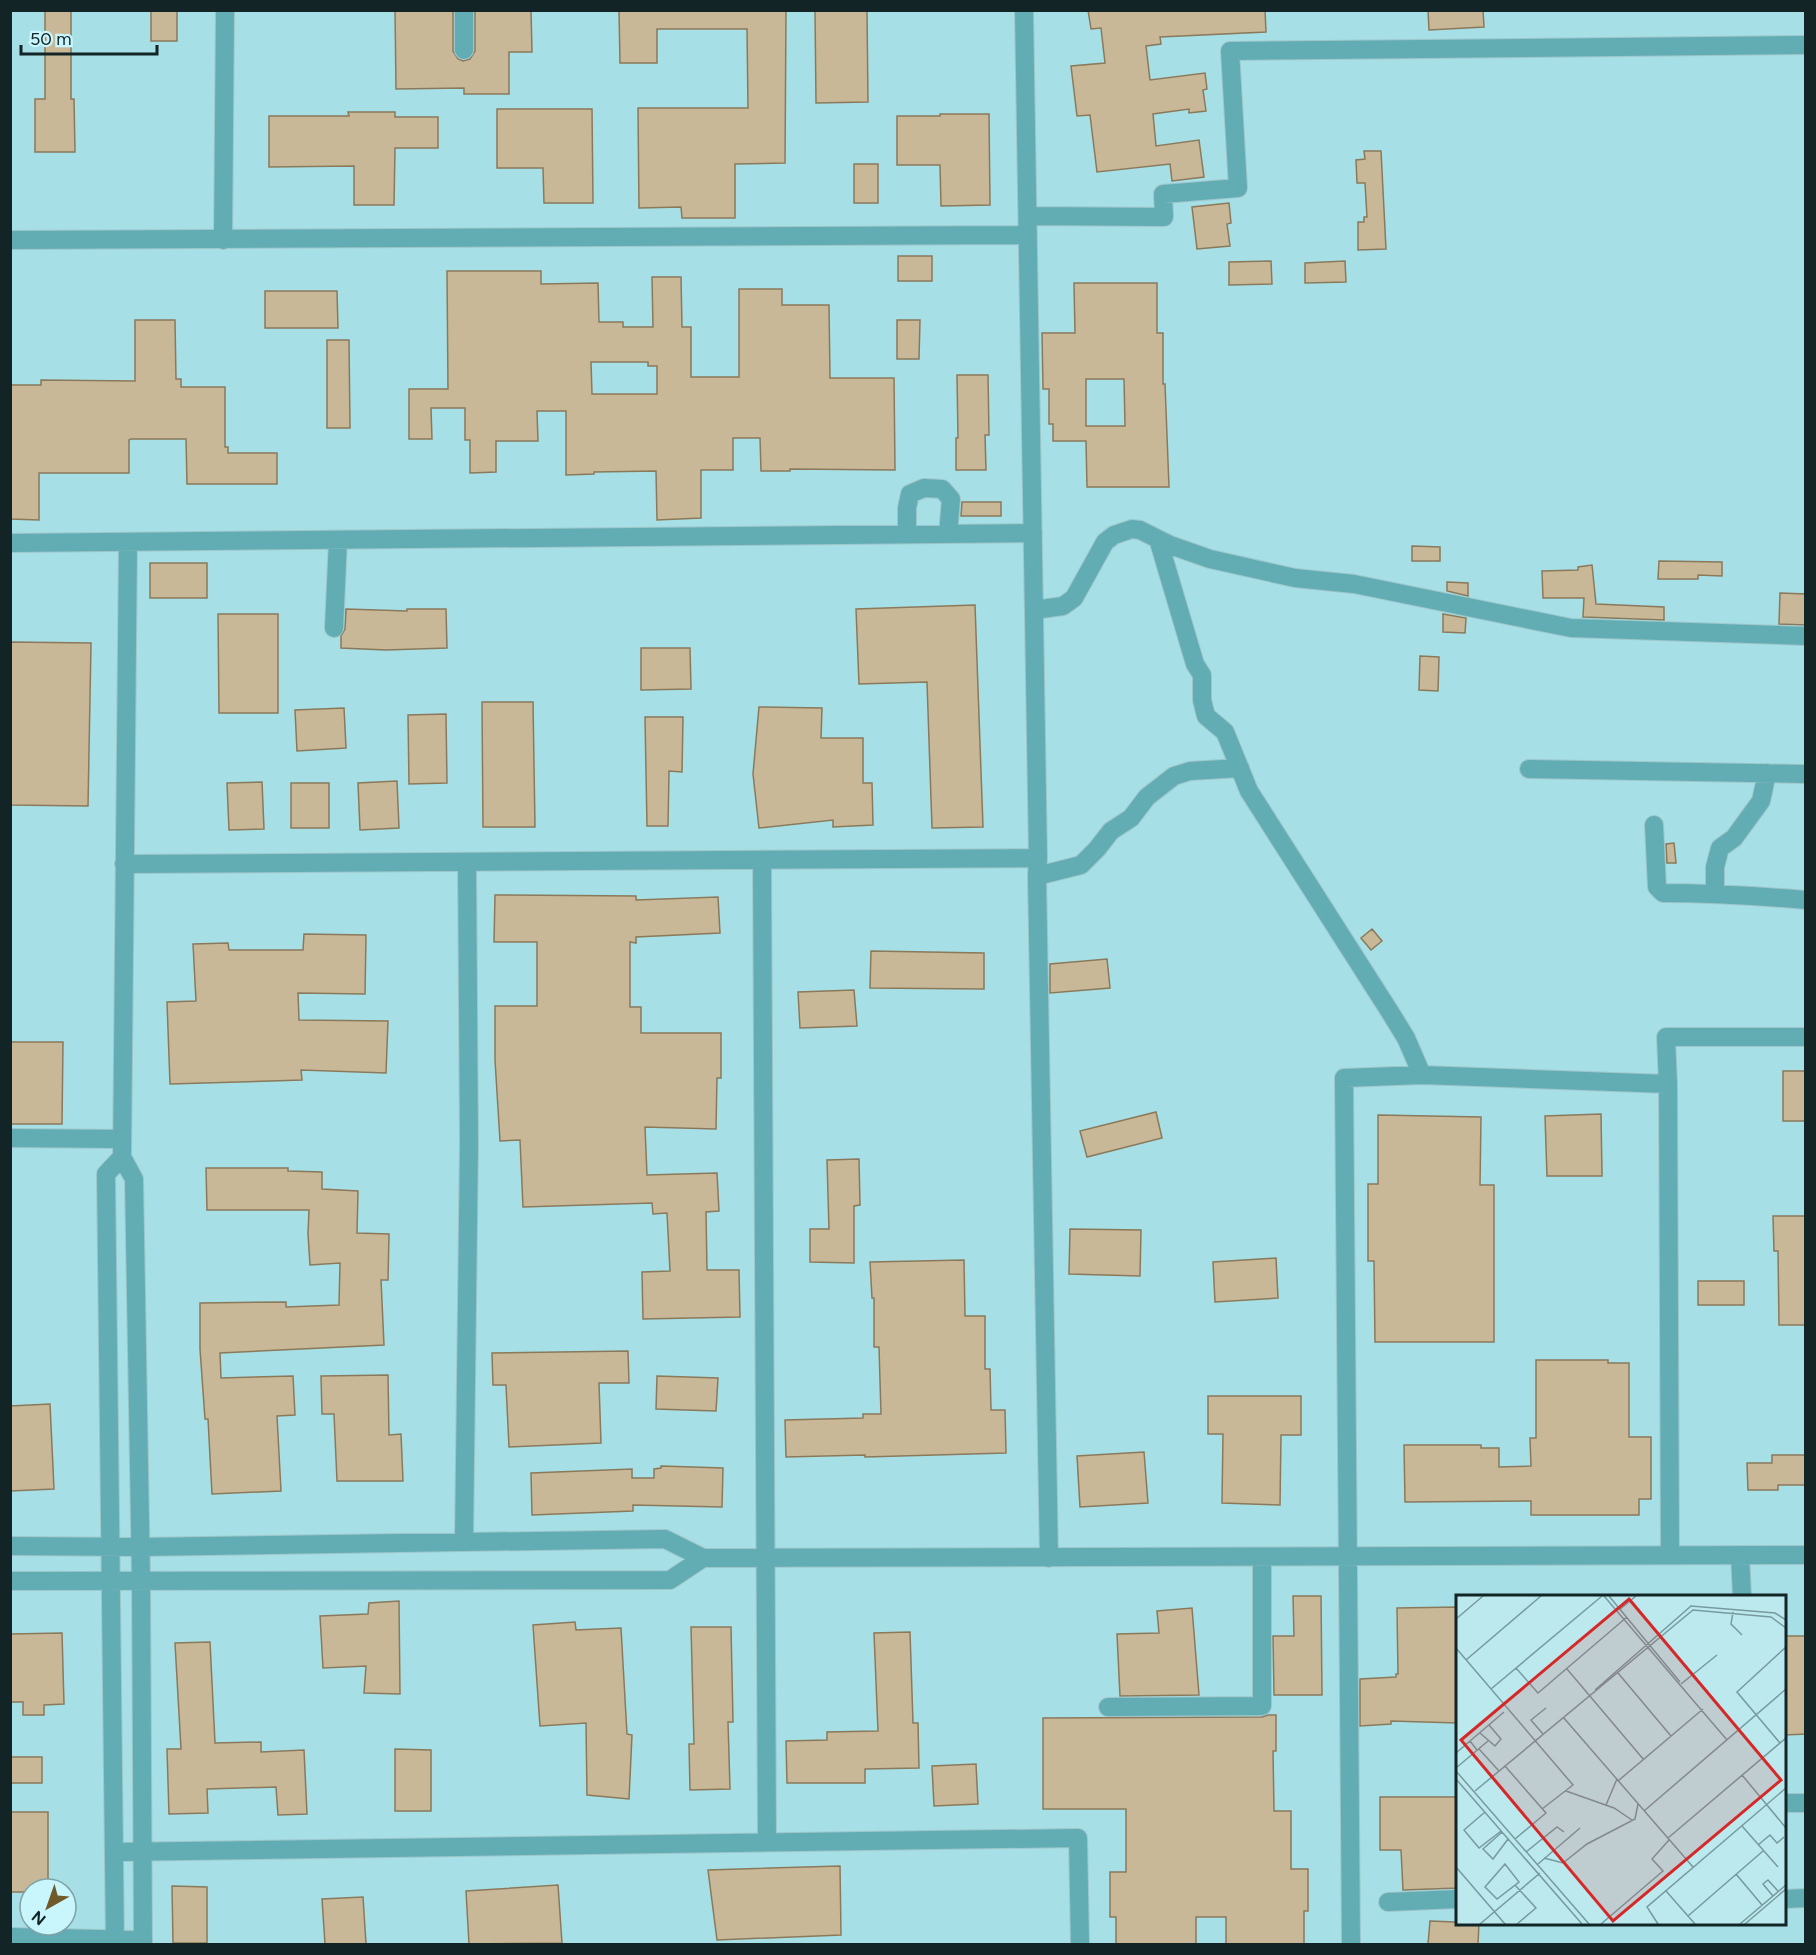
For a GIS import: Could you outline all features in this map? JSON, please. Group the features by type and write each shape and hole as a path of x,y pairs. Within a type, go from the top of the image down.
{"street":[{"path":"224,240 225,10"},
{"path":"464,10 464,50"},
{"path":"1024,10 1050,1558"},
{"path":"1028,216 1164,217 1163,195 1238,188 1230,51 1806,45"},
{"path":"10,240 1028,235"},
{"path":"907,534 907,508 910,494 924,488 942,489 951,499 948,534"},
{"path":"1034,610 1063,606 1074,598 1105,542 1114,535 1132,529 1140,530 1210,559 1285,576 1354,584 1571,628 1806,636"},
{"path":"10,543 1033,533"},
{"path":"1158,539 1195,664 1202,675 1203,709 1208,718 1225,732 1249,792 1406,1038 1422,1075"},
{"path":"334,628 338,540"},
{"path":"10,1937 143,1942 135,1179 122,1148 128,542"},
{"path":"124,864 762,860 1037,867 1081,865 1111,831 1131,818 1147,797 1174,776 1190,771 1240,768"},
{"path":"1529,769 1806,774"},
{"path":"1715,893 1715,867 1720,848 1734,838 1761,801 1767,773"},
{"path":"1653,825 1657,887 1663,893 1715,893 1806,900"},
{"path":"762,860 767,1842"},
{"path":"464,1542 469,1143 467,862"},
{"path":"1670,1555 1666,1037 1806,1037"},
{"path":"1351,1944 1344,1078 1422,1075 1668,1084"},
{"path":"10,1138 122,1148"},
{"path":"115,1942 106,1174 122,1148"},
{"path":"10,1546 139,1547 665,1539 703,1558 1806,1555"},
{"path":"1740,1555 1742,1595"},
{"path":"1108,1707 1262,1706 1262,1557"},
{"path":"10,1581 670,1580 703,1558"},
{"path":"1786,1803 1806,1803"},
{"path":"114,1852 1078,1838 1080,1944"},
{"path":"1786,1899 1806,1898"},
{"path":"1388,1902 1456,1899"}],"shaded area":[{"path":"11,11 1805,11 1805,1944 11,1944"}],"building":[{"path":"45,10 71,10 71,99 74,99 75,152 35,152 35,99 45,99"},
{"path":"151,10 177,10 177,41 151,41"},
{"path":"395,10 453,10 453,51 458,59 463,61 470,59 475,51 475,10 531,10 532,52 509,52 509,94 464,94 464,88 396,89"},
{"path":"619,10 786,10 785,163 735,164 735,218 682,218 681,207 639,208 638,108 748,108 747,29 657,29 657,63 620,63"},
{"path":"815,10 867,10 868,102 816,103"},
{"path":"1088,10 1265,10 1266,32 1160,37 1161,44 1146,46 1150,80 1205,73 1207,89 1203,90 1206,111 1189,113 1189,109 1153,114 1156,146 1199,140 1204,177 1172,181 1170,164 1097,172 1090,115 1077,116 1071,66 1105,63 1101,28 1091,29"},
{"path":"1428,10 1483,10 1484,27 1429,30"},
{"path":"497,109 592,109 593,203 544,203 543,168 497,168"},
{"path":"348,112 395,112 395,117 438,117 438,148 395,148 394,205 354,205 354,166 269,167 269,116 349,116"},
{"path":"940,114 989,114 990,205 941,206 940,165 897,165 897,116 940,116"},
{"path":"1364,151 1381,151 1386,249 1358,250 1358,222 1364,222 1364,217 1367,217 1365,183 1357,183 1356,160 1365,159"},
{"path":"854,164 878,164 878,203 854,203"},
{"path":"1229,203 1231,223 1227,224 1230,246 1197,249 1192,207"},
{"path":"898,256 932,256 932,281 898,281"},
{"path":"1271,261 1272,284 1229,285 1229,262"},
{"path":"1345,261 1346,282 1305,283 1305,263"},
{"path":"447,271 541,271 541,284 598,283 599,322 623,322 623,327 653,327 652,277 681,277 682,327 691,327 691,377 739,377 739,289 782,289 782,305 829,305 830,378 894,378 895,470 761,471 760,438 733,438 733,470 701,470 701,518 657,520 656,471 566,475 566,411 537,411 538,441 496,441 496,472 470,473 470,440 465,440 465,408 431,408 432,439 409,439 409,389 448,389","holes":["591,362 648,362 648,366 657,366 657,394 592,394"]},
{"path":"1074,283 1157,283 1157,333 1163,333 1163,384 1165,384 1169,487 1087,487 1086,441 1053,441 1053,424 1049,424 1049,389 1043,389 1042,333 1075,333","holes":["1086,379 1124,379 1125,426 1086,426"]},
{"path":"265,291 337,291 338,328 265,328"},
{"path":"135,320 175,320 176,379 181,379 181,387 225,387 225,447 228,447 228,453 277,453 277,484 187,484 186,439 131,439 129,440 129,473 39,473 39,520 10,519 10,385 41,385 41,380 135,381"},
{"path":"897,320 920,320 919,359 897,359"},
{"path":"327,340 349,340 350,428 327,428"},
{"path":"957,375 988,375 989,435 985,435 986,470 956,470"},
{"path":"962,502 1001,502 1001,516 961,516"},
{"path":"1412,546 1440,547 1440,561 1412,561"},
{"path":"1659,561 1722,562 1722,576 1698,575 1698,579 1658,579"},
{"path":"150,563 207,563 207,598 150,598"},
{"path":"1592,565 1596,604 1664,607 1664,620 1583,617 1584,598 1543,598 1542,571 1578,570 1578,567"},
{"path":"1447,582 1468,583 1468,596 1447,591"},
{"path":"1780,593 1806,594 1806,625 1779,624"},
{"path":"975,605 983,827 932,828 927,682 859,684 856,609"},
{"path":"346,609 407,611 407,609 446,609 447,648 386,650 341,648"},
{"path":"218,614 278,614 278,713 219,713"},
{"path":"1443,614 1466,618 1465,633 1443,632"},
{"path":"10,642 91,643 88,806 10,805"},
{"path":"641,648 690,648 691,689 641,690"},
{"path":"1420,656 1439,657 1438,691 1419,690"},
{"path":"482,702 533,702 535,827 483,827"},
{"path":"759,707 822,708 821,738 863,738 863,783 872,783 873,825 833,827 833,820 759,828 753,774"},
{"path":"344,708 346,748 297,751 295,710"},
{"path":"446,714 447,783 409,784 408,715"},
{"path":"645,717 683,717 682,772 669,771 668,826 647,826"},
{"path":"397,781 399,828 360,830 358,783"},
{"path":"262,782 264,829 229,830 227,783"},
{"path":"291,783 329,783 329,828 291,828"},
{"path":"1674,843 1676,863 1667,863 1666,844"},
{"path":"495,895 636,896 636,900 718,897 720,933 636,937 636,943 630,942 630,1007 641,1007 641,1033 721,1033 721,1078 717,1078 716,1129 645,1127 647,1175 717,1173 719,1211 706,1212 707,1270 739,1270 740,1317 643,1319 642,1272 670,1271 667,1213 653,1214 652,1203 523,1207 520,1140 500,1141 495,1060 495,1006 537,1006 537,942 494,942"},
{"path":"1372,929 1382,941 1371,950 1361,938"},
{"path":"304,934 366,935 365,994 298,993 299,1020 388,1021 386,1073 301,1070 302,1080 170,1084 167,1002 196,1001 193,944 228,943 229,950 303,950"},
{"path":"871,951 984,953 984,989 870,988"},
{"path":"1107,959 1110,988 1050,993 1050,964"},
{"path":"854,990 857,1026 800,1028 798,992"},
{"path":"10,1042 63,1042 62,1124 10,1124"},
{"path":"1783,1071 1806,1071 1806,1121 1783,1121"},
{"path":"1156,1112 1162,1138 1087,1157 1080,1131"},
{"path":"1601,1114 1602,1176 1547,1176 1545,1116"},
{"path":"1378,1115 1481,1117 1480,1185 1494,1185 1494,1342 1375,1342 1374,1261 1368,1261 1368,1184 1378,1184"},
{"path":"859,1159 860,1205 854,1206 854,1263 810,1262 810,1229 829,1229 827,1160"},
{"path":"206,1168 288,1168 288,1171 322,1172 322,1189 358,1191 357,1233 389,1234 388,1280 381,1280 384,1345 220,1353 221,1378 293,1376 295,1415 277,1416 281,1491 212,1494 208,1419 205,1419 200,1349 200,1303 286,1302 286,1307 339,1305 340,1263 310,1265 309,1210 207,1210"},
{"path":"1773,1216 1805,1216 1806,1325 1779,1325 1778,1251 1774,1251"},
{"path":"1070,1229 1141,1230 1140,1276 1069,1274"},
{"path":"1276,1258 1278,1298 1215,1302 1213,1262"},
{"path":"964,1260 965,1316 985,1316 985,1369 990,1369 991,1410 1005,1410 1006,1453 786,1457 785,1420 863,1418 863,1414 881,1414 879,1347 874,1347 874,1298 872,1298 870,1262"},
{"path":"1698,1281 1744,1281 1744,1305 1698,1305"},
{"path":"628,1351 629,1383 599,1383 601,1443 509,1447 506,1385 493,1385 492,1353"},
{"path":"1536,1360 1608,1360 1608,1363 1629,1363 1629,1437 1651,1437 1651,1499 1639,1499 1639,1515 1531,1515 1531,1501 1405,1502 1404,1445 1481,1445 1481,1448 1499,1448 1499,1467 1531,1466 1530,1438 1536,1438"},
{"path":"388,1375 389,1435 401,1434 403,1481 337,1481 334,1414 322,1414 321,1376"},
{"path":"657,1376 718,1378 716,1411 656,1409"},
{"path":"1208,1396 1301,1396 1301,1435 1281,1435 1280,1505 1222,1503 1223,1434 1208,1434"},
{"path":"50,1404 54,1489 10,1491 10,1406"},
{"path":"1144,1452 1148,1503 1080,1507 1077,1456"},
{"path":"1772,1455 1806,1455 1806,1485 1778,1485 1778,1490 1748,1490 1747,1463 1772,1463"},
{"path":"661,1466 723,1468 722,1507 633,1505 633,1511 532,1515 531,1473 632,1469 632,1478 654,1478 654,1469 661,1468"},
{"path":"1293,1596 1321,1596 1322,1695 1274,1695 1273,1636 1294,1636"},
{"path":"399,1601 400,1694 364,1693 366,1666 323,1668 320,1616 368,1614 369,1603"},
{"path":"1456,1607 1456,1723 1391,1721 1391,1724 1360,1726 1360,1679 1396,1677 1398,1674 1397,1608"},
{"path":"1192,1608 1199,1695 1120,1696 1117,1634 1159,1633 1157,1611"},
{"path":"575,1622 576,1630 621,1628 627,1734 632,1735 629,1799 587,1795 586,1723 540,1726 533,1625"},
{"path":"691,1627 731,1627 733,1722 728,1722 730,1789 690,1790 689,1744 694,1744"},
{"path":"910,1632 913,1723 918,1723 919,1768 865,1769 865,1783 787,1783 786,1741 827,1740 827,1732 878,1731 874,1633"},
{"path":"62,1633 64,1704 44,1705 44,1715 23,1715 23,1702 10,1702 10,1634"},
{"path":"1786,1636 1806,1636 1806,1734 1786,1735"},
{"path":"210,1642 215,1743 261,1742 261,1752 304,1750 307,1814 278,1815 276,1787 207,1789 208,1813 169,1814 167,1749 181,1749 175,1643"},
{"path":"1276,1715 1276,1751 1273,1751 1274,1811 1291,1811 1291,1869 1308,1869 1308,1911 1304,1911 1304,1944 1226,1944 1226,1917 1196,1917 1196,1944 1116,1944 1116,1917 1110,1917 1110,1872 1126,1872 1126,1809 1043,1809 1043,1718 1262,1717"},
{"path":"395,1749 431,1750 431,1811 395,1811"},
{"path":"10,1757 42,1757 42,1783 10,1783"},
{"path":"976,1764 978,1804 934,1806 932,1766"},
{"path":"1380,1797 1456,1797 1456,1888 1403,1890 1401,1850 1380,1850"},
{"path":"10,1812 48,1812 48,1877 18,1877 18,1892 10,1892"},
{"path":"840,1866 841,1935 717,1940 708,1870"},
{"path":"558,1885 562,1943 469,1944 466,1891"},
{"path":"172,1886 207,1887 207,1943 173,1943"},
{"path":"363,1897 366,1944 325,1944 322,1899"},
{"path":"1430,1921 1456,1922 1456,1925 1479,1925 1478,1944 1428,1944"}]}
